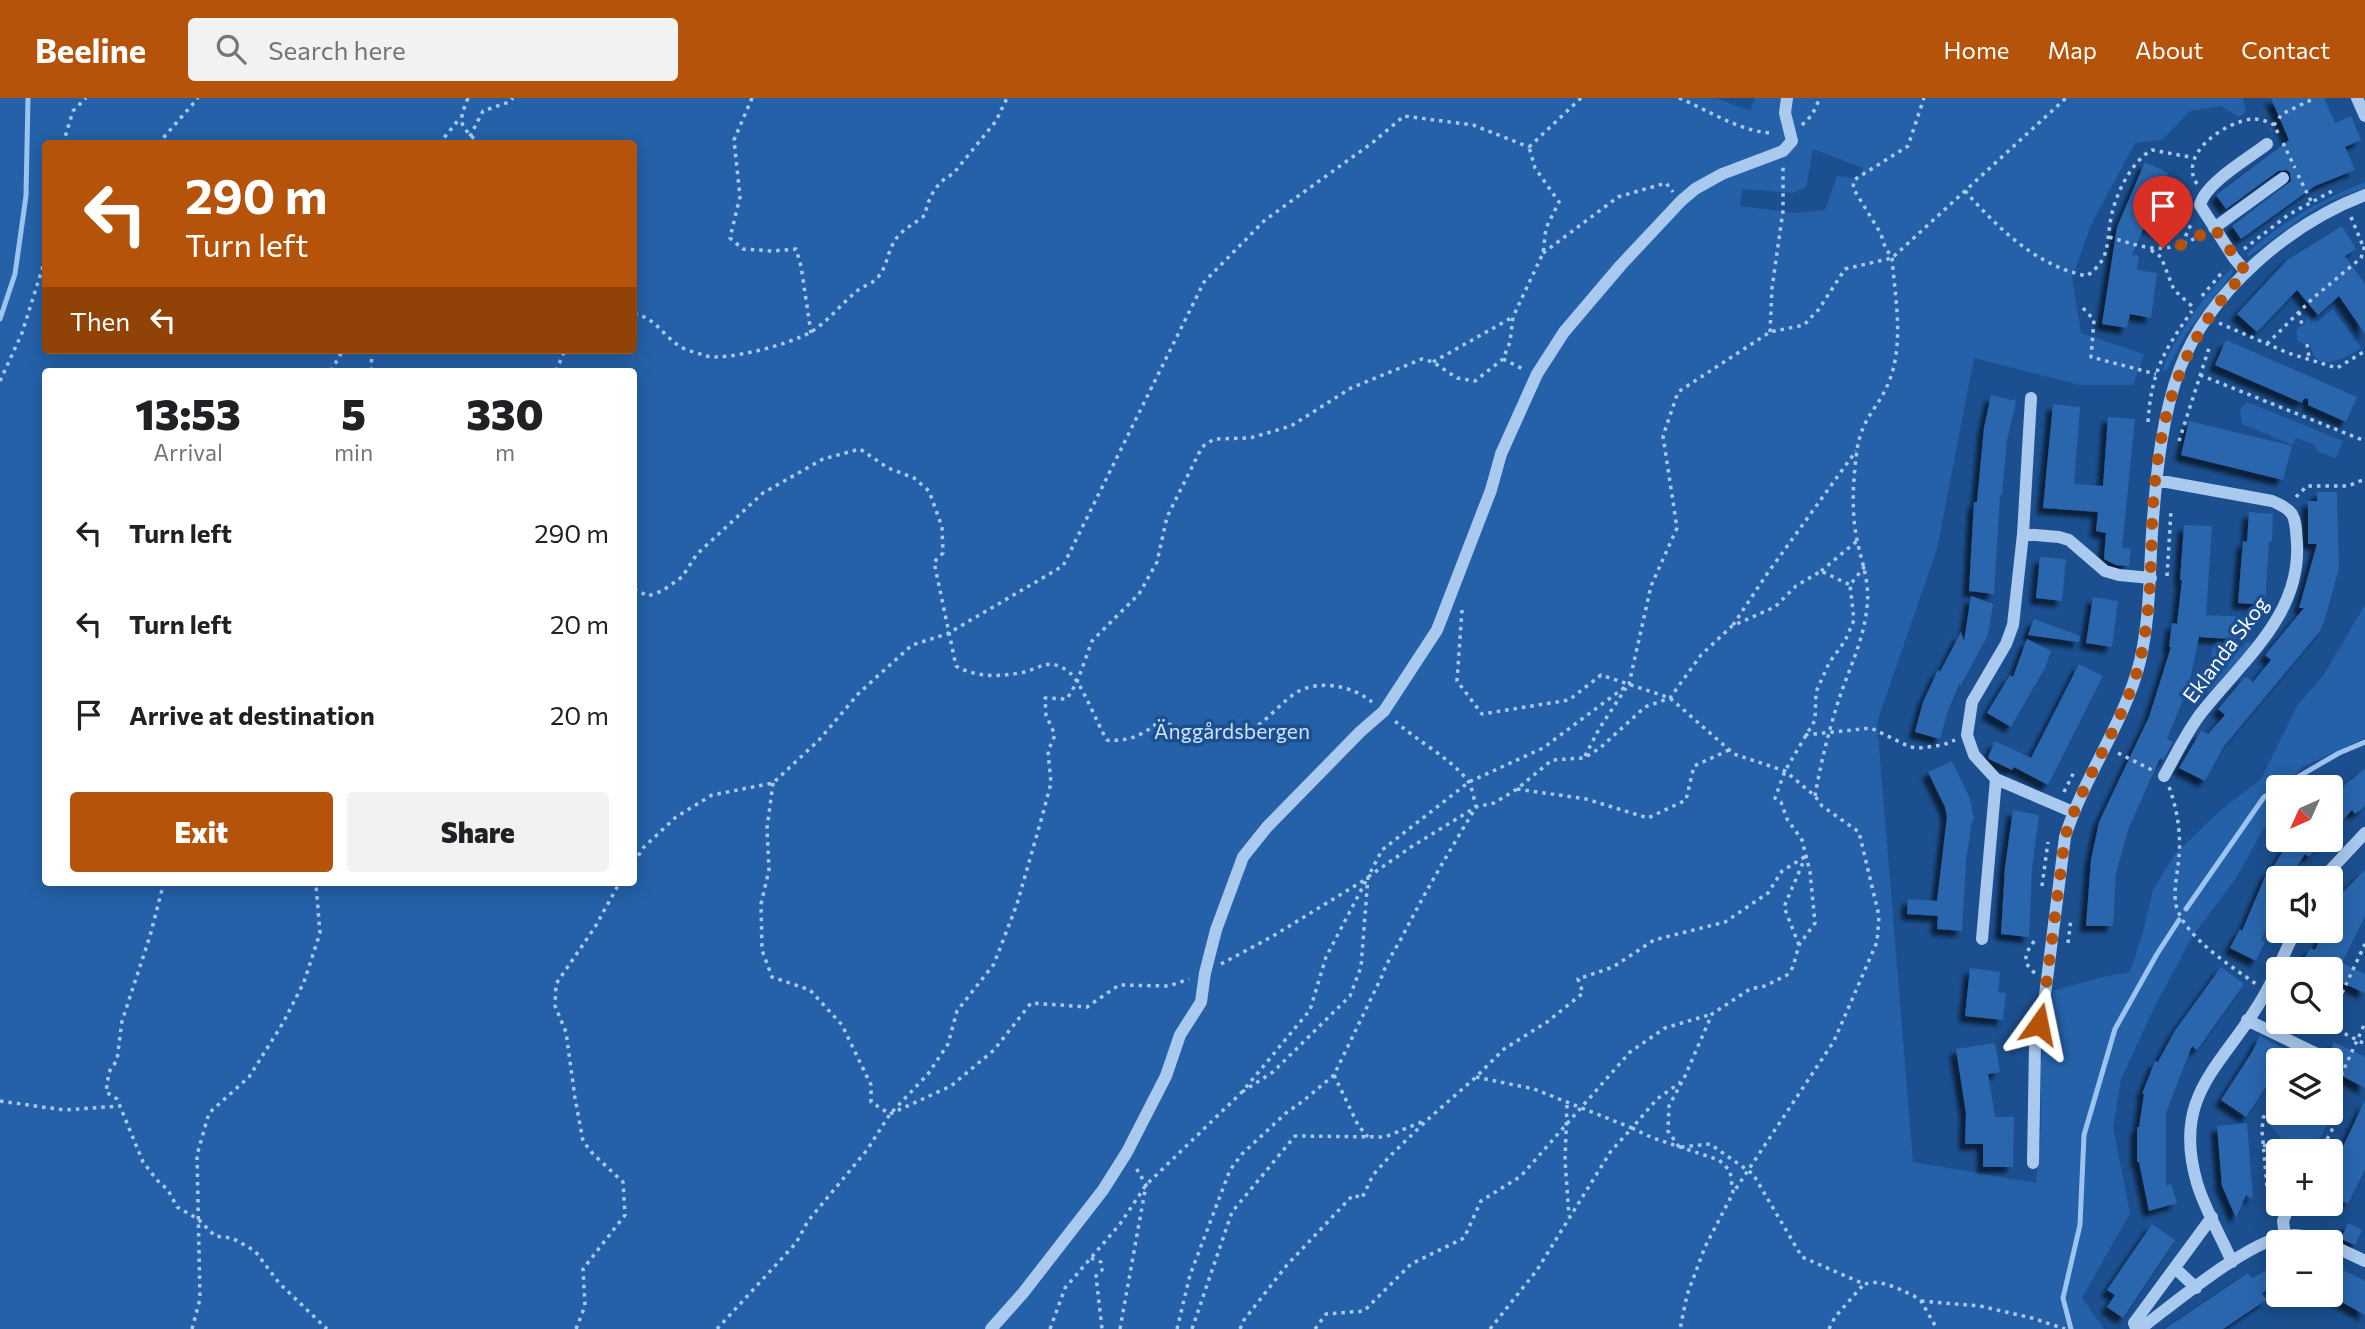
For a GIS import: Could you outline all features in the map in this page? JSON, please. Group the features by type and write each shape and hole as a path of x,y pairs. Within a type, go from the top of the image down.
{"street":[{"path":"991,1329 1023,1293 1103,1190 1127,1152 1166,1076 1180,1035 1201,1002 1216,930 1243,857 1267,827 1384,711 1437,630 1491,491 1501,454 1537,374 1564,332 1594,295 1695,189 1722,174 1783,151 1793,141 1785,113 1787,98"},
{"path":"2357,98 2365,116"},
{"path":"2246,272 2214,228 2202,200 2213,184 2267,144"},
{"path":"2214,228 2283,178"},
{"path":"2033,1163 2035,1045 2045,995 2065,837 2073,811 2132,686 2147,621 2156,480 2174,387 2186,355 2208,318 2246,272 2303,227 2337,207 2365,195"},
{"path":"2031,398 2023,534 2014,625 2007,644 1972,702 1967,735 1974,755 1996,779 2073,811"},
{"path":"2156,480 2272,501 2287,508"},
{"name":"Eklanda Skog","path":"2164,776 2201,713 2269,633 2287,600 2297,551 2294,515 2287,508"},
{"path":"2023,534 2069,540 2105,570 2119,575 2151,578"},
{"path":"1982,939 1996,779"},
{"path":"2334,866 2365,833"},
{"path":"2232,1262 2198,1185 2191,1146 2192,1117 2198,1094 2209,1073 2266,991"},
{"path":"2247,1020 2305,1048"},
{"path":"2212,1217 2134,1323 2136,1328 2140,1329 2232,1262 2266,1242"},
{"path":"2343,1251 2365,1261"},
{"path":"2175,1268 2196,1288"}],"path":[{"path":"64,140 73,111 86,98"},
{"path":"161,140 198,98"},
{"path":"442,140 460,118 468,98"},
{"path":"468,140 483,111 513,98"},
{"path":"752,98 734,140 740,197 730,238 743,248 772,251 796,249 811,333"},
{"path":"637,314 659,327 681,346 708,356 725,358 790,342 811,333 857,291 875,281 884,269 888,251 900,234 925,215 927,203 943,178 953,174 996,121 1007,98"},
{"path":"1529,148 1581,98"},
{"path":"1679,98 1763,132 1800,126 1812,115 1820,98"},
{"path":"1815,796 1822,755 1858,653 1867,611 1868,593 1865,566 1857,540 1853,477 1860,431 1889,381 1897,353 1892,258 1853,188 1854,180 1908,146 1924,98"},
{"path":"1584,758 1598,729 1629,684 1651,586 1677,528 1663,436 1678,392 1770,332 1804,324 1819,309 1846,269 1892,258 2066,98"},
{"path":"2267,144 2281,114 2315,98"},
{"path":"637,858 643,848 676,817 712,795 773,783 819,740 859,693 912,645 947,634 1063,566 1203,282 1265,220 1372,143 1404,116 1473,125 1529,148"},
{"path":"460,118 462,128 474,140"},
{"path":"2181,245 2202,200 2192,175 2195,158 2212,137 2231,124 2254,119 2274,125 2311,201"},
{"path":"717,1329 796,1243 808,1221 867,1150 890,1114 928,1074 948,1044 957,1011 994,964 1017,904 1051,783 1048,751 1055,736 1046,715 1045,698 1067,699 1077,682 1092,641 1139,594 1157,562 1167,517 1202,447 1214,439 1250,438 1291,426 1352,388 1422,359 1433,362 1457,378 1475,381 1503,359 1510,342 1513,317 1543,253 1546,228 1559,201 1535,168 1529,148"},
{"path":"1965,191 2012,240 2072,273 2087,276 2096,269 2106,254 2110,223 2119,195 2128,174 2141,156 2152,149 2195,158"},
{"path":"1770,332 1772,288 1783,211 1783,151"},
{"path":"1543,253 1618,197 1666,183 1681,201"},
{"path":"2267,344 2329,283 2361,258 2364,245 2351,217"},
{"path":"2150,250 2181,245 2214,228"},
{"path":"2109,237 2150,250 2161,257 2181,298 2194,308"},
{"path":"0,380 22,333 42,270"},
{"path":"2084,308 2094,320 2091,357 2156,374 2147,435"},
{"path":"2299,312 2302,325"},
{"path":"1433,362 1513,317"},
{"path":"2208,318 2288,353 2337,368 2365,351"},
{"path":"2307,344 2309,358"},
{"path":"1503,359 1537,374"},
{"path":"2200,375 2365,441"},
{"path":"637,590 649,596 662,592 682,577 697,554 763,493 823,459 860,449 888,468 914,478 929,491 942,527 943,553 933,562 947,634 956,666 970,674 997,676 1022,673 1040,664 1052,663 1070,673 1077,682 1107,740 1123,741 1144,734 1160,721 1185,730 1214,735 1245,732 1301,690 1331,685 1362,693 1409,734 1440,755 1469,782 1476,807 1438,867 1400,941 1388,958 1334,1075 1286,1113 1242,1154 1230,1170 1190,1275 1177,1329"},
{"path":"890,1114 951,1086 994,1050 1031,1003 1087,1007 1119,985 1169,986 1205,973 1273,936 1476,807 1494,803 1517,789 1552,760 1584,758 1600,748 1645,707 1670,698 1701,655 1731,626 1857,451"},
{"path":"2287,508 2307,486 2348,486 2365,479"},
{"path":"1731,626 1775,607 1796,586 1821,571 1857,540"},
{"path":"1315,1329 1326,1314 1364,1311 1411,1264 1464,1238 1481,1201 1521,1176 1630,1052 1665,1028 1712,1014 1751,989 1765,986 1787,975 1793,967 1799,945 1815,923 1810,872 1802,840 1776,797 1785,771 1815,720 1816,692 1854,620 1850,584 1865,566"},
{"path":"1821,571 1850,584"},
{"path":"1462,607 1457,681 1482,713 1569,700 1601,675 1670,698 1734,754 1785,771 1815,796 1822,806 1858,832 1880,916 1877,942 1834,1041 1733,1193 1705,1247 1687,1296 1680,1329"},
{"path":"1050,1329 1065,1287 1121,1224 1146,1185 1242,1092 1310,1010 1326,957 1382,850 1469,782 1544,748 1629,684"},
{"path":"1805,735 1871,728 1910,747 1919,748 1943,746 1967,735"},
{"path":"1517,789 1586,799 1648,818 1686,800 1694,766 1729,750"},
{"path":"2117,752 2164,776 2177,811 2179,854 2176,906 2184,920 2203,943 2266,991"},
{"path":"2058,805 2077,766"},
{"path":"773,783 767,828 769,870 761,904 762,950 772,977 810,990 842,1025 871,1085 871,1102 890,1114"},
{"path":"2042,893 2043,866 2050,833"},
{"path":"1799,945 1784,907 1806,856"},
{"path":"1240,1329 1244,1320 1287,1265 1353,1195 1362,1198 1373,1175 1390,1156 1504,1049 1546,1022 1583,993 1578,979 1613,967 1654,940 1725,922 1768,893 1783,871 1806,856"},
{"path":"1242,1092 1273,1072 1350,996 1361,967 1368,877"},
{"path":"163,886 150,936 122,1021 117,1060 109,1072 106,1092 117,1099 143,1162 168,1190 177,1207 198,1219 215,1236 233,1238 255,1251 279,1283 327,1329"},
{"path":"192,1329 200,1299 197,1156 209,1114 249,1077 283,1023 304,982 320,933 316,886"},
{"path":"576,1329 585,1306 583,1269 625,1215 623,1182 583,1141 566,1032 555,1006 556,984 595,928 618,886"},
{"path":"2343,991 2365,944"},
{"path":"1679,1147 1668,1131 1669,1106 1712,1014"},
{"path":"2343,1069 2365,1023"},
{"path":"2343,1033 2365,1044"},
{"path":"1334,1075 1357,1125 1368,1137"},
{"path":"1476,1077 1534,1089 1679,1147 1720,1160 1730,1171 1733,1193"},
{"path":"1490,1329 1537,1270 1611,1151 1657,1100 1683,1080"},
{"path":"0,1101 64,1110 120,1106"},
{"path":"1567,1104 1565,1160 1570,1218"},
{"path":"2266,1113 2263,1118 2266,1176"},
{"path":"1192,1329 1232,1212 1295,1136 1385,1137 1426,1121"},
{"path":"1679,1147 1710,1144 1753,1174 1802,1257 1864,1284 1878,1282 1895,1287 1921,1301 1980,1306 2065,1329"},
{"path":"1120,1329 1146,1185 1127,1152"},
{"path":"1091,1258 1101,1262 1102,1270 1096,1276 1102,1329"},
{"path":"1829,1329 1835,1317 1864,1284"},
{"path":"1921,1301 1937,1329"}],"green space":[{"name":"Änggårdsbergen","path":"0,98 1716,98 1750,111 1755,98 2243,98 2246,112 2239,117 2221,106 2190,111 2162,140 2135,143 2091,225 2072,278 2081,333 2144,354 2133,385 2080,385 1974,358 1937,549 1877,722 1913,1162 2036,1183 2041,1129 2041,1062 2053,991 2130,972 2153,890 2175,854 2221,810 2261,779 2298,704 2323,676 2365,605 2365,738 2302,767 2294,775 2266,775 2266,825 2234,881 2193,935 2156,1004 2121,1079 2113,1127 2130,1213 2082,1298 2104,1329 0,1329","holes":["1813,149 1863,168 1858,179 1837,176 1825,210 1796,213 1740,206 1742,189 1793,193 1806,187"]},
{"path":"2365,182 2365,188 2330,201 2307,214 2248,257 2247,253 2288,221"},
{"path":"2233,268 2232,274 2185,335 2164,371 2167,358 2193,315 2214,286"},
{"path":"2333,309 2361,348 2339,360 2324,362 2312,353 2310,343 2298,341 2296,332 2305,324 2306,311 2317,322"},
{"path":"2247,402 2343,441 2336,458 2318,452 2315,445 2296,438 2293,445 2242,424 2240,410"},
{"path":"2214,639 2254,643 2208,693 2206,690"},
{"path":"2271,1125 2327,1125 2319,1139 2282,1139"}],"building":[{"path":"2271,98 2324,98 2335,123 2351,116 2361,140 2345,147 2355,170 2315,186 2241,239 2232,226 2291,181 2287,170 2278,171 2226,209 2216,195 2289,140"},
{"path":"2145,162 2168,173 2163,185 2181,193 2163,233 2145,225 2132,255 2139,256 2137,270 2157,273 2151,318 2130,314 2127,328 2102,324 2117,227"},
{"path":"2342,226 2356,249 2345,256 2365,284 2365,334 2339,296 2318,315 2297,290 2257,332 2237,314 2287,260"},
{"path":"2226,340 2357,397 2346,422 2308,405 2308,399 2304,398 2302,403 2215,365"},
{"path":"1991,395 2016,401 2007,440 2000,495 1994,594 1969,591 1974,502 1977,502 1984,428"},
{"path":"2053,404 2080,407 2074,484 2103,486 2108,417 2135,419 2122,548 2131,549 2129,566 2116,565 2104,559 2106,533 2096,531 2098,512 2043,508"},
{"path":"2189,421 2292,446 2283,480 2181,455"},
{"path":"2317,492 2337,492 2339,568 2324,622 2320,631 2224,746 2205,781 2179,768 2201,731 2208,734 2225,715 2218,709 2245,677 2253,682 2271,660 2265,655 2304,608 2299,608 2317,544 2308,544 2308,501 2317,501"},
{"path":"2249,512 2273,514 2265,605 2238,603 2243,541 2247,542"},
{"path":"2184,525 2212,526 2206,615 2250,617 2248,640 2199,637 2189,685 2167,739 2173,742 2163,760 2160,758 2128,830 2116,873 2113,926 2086,926 2091,860 2099,822 2149,717 2171,647 2172,623 2177,624"},
{"path":"2040,557 2066,559 2062,601 2036,598"},
{"path":"1971,596 1993,604 1988,635 1960,687 1960,683 1948,710 1940,739 1915,732 1923,702 1961,632 1964,641"},
{"path":"2093,597 2118,601 2112,647 2086,643"},
{"path":"2034,619 2080,636 2079,642 2028,635"},
{"path":"2027,639 2051,651 2045,668 2011,727 1987,713 2010,675 2013,677"},
{"path":"2079,664 2103,676 2048,785 2014,767 2012,770 1989,759 1995,741 2031,758"},
{"path":"1952,761 1970,799 1974,820 1966,861 1962,931 1937,929 1938,916 1907,914 1908,899 1937,901 1947,817 1928,772"},
{"path":"2365,769 2365,806 2355,814 2352,810 2343,820 2343,786"},
{"path":"2013,810 2039,815 2032,869 2029,937 2001,934 2005,867"},
{"path":"2282,852 2314,852 2309,857 2305,854 2297,866 2273,866"},
{"path":"2365,870 2365,916 2343,961 2343,957 2306,957 2310,948 2315,950 2318,943 2343,943 2343,892"},
{"path":"2266,874 2266,929 2261,940 2265,942 2256,961 2230,948 2240,929 2242,931"},
{"path":"2343,963 2365,974 2365,993 2343,983"},
{"path":"2221,967 2244,984 2197,1050 2192,1046 2166,1113 2166,1186 2171,1184 2177,1203 2149,1211 2137,1162 2137,1127 2142,1094 2155,1061 2158,1062 2174,1032"},
{"path":"1970,968 2000,972 1998,992 2006,993 2003,1020 1965,1016"},
{"path":"2260,1036 2282,1048 2266,1048 2266,1087 2246,1117 2221,1100"},
{"path":"2334,1042 2365,1057 2365,1088 2343,1076 2343,1048 2331,1048"},
{"path":"1995,1043 2000,1072 1988,1074 1995,1117 2014,1117 2013,1167 1983,1167 1983,1144 1965,1144 1966,1113 1956,1049"},
{"path":"2365,1100 2365,1169 2348,1204 2343,1202 2343,1147"},
{"path":"2247,1123 2253,1199 2246,1195 2236,1218 2222,1186 2217,1126"},
{"path":"2348,1223 2362,1230 2355,1245 2343,1240"},
{"path":"2152,1224 2175,1240 2123,1318 2107,1307 2115,1295 2107,1290"},
{"path":"2266,1270 2266,1291 2262,1293 2266,1300 2223,1329 2165,1329 2248,1273 2252,1278"},
{"path":"2343,1270 2365,1281 2365,1315 2343,1303"}],"waterway":[{"path":"0,319 15,274 26,196 28,98"},
{"path":"2301,775 2339,753 2365,742"},
{"path":"2186,909 2266,796"},
{"path":"2071,1329 2063,1298 2080,1225 2084,1135 2115,1029 2179,920"}],"route":[{"path":"2039,1024 2065,837 2073,811 2132,686 2139,662 2149,600 2156,480 2171,398 2186,355 2208,318 2246,272 2214,228 2181,245 2163,248"}]}
